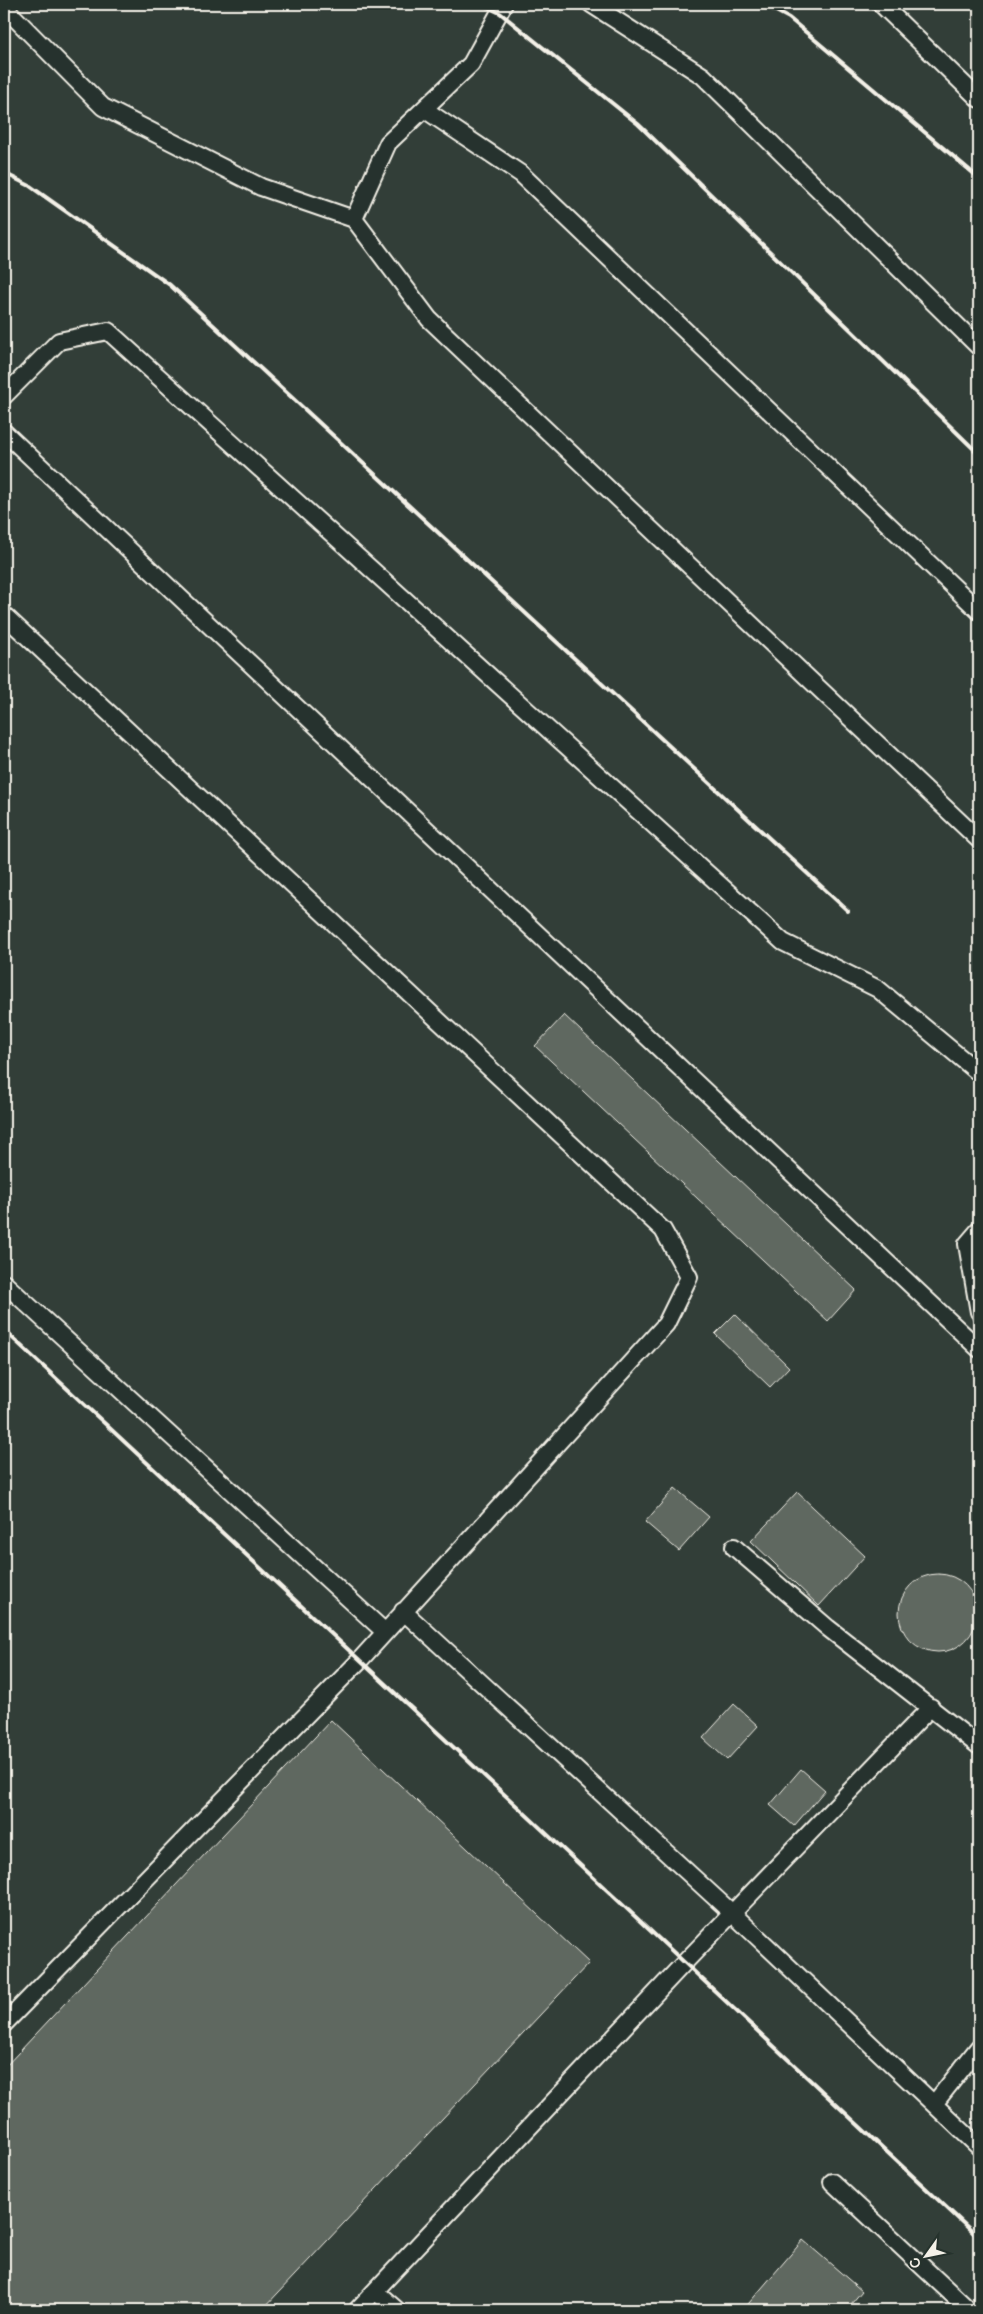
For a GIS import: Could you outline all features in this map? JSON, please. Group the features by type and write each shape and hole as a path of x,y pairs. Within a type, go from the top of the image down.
{"lane":[{"path":"354,219 388,143 471,64 504,4"},
{"path":"591,4 703,76 979,347"},
{"path":"881,4 979,99"},
{"path":"4,7 103,107 261,187 354,219 429,320 979,840"},
{"path":"424,109 521,174 979,610"},
{"path":"4,396 59,341 108,331 783,942 878,989 979,1073"},
{"path":"4,432 979,1349"},
{"path":"4,615 663,1230 689,1277 666,1324 385,1632 6,2016"},
{"path":"979,1230 967,1244 979,1312"},
{"path":"4,1283 385,1632"},
{"path":"734,1547 828,1628 979,1746"},
{"path":"403,1612 732,1913 979,2147"},
{"path":"357,2310 732,1913 931,1707"},
{"path":"934,2104 979,2048"},
{"path":"832,2182 969,2310"},
{"path":"375,2291 397,2310"}],"building":[{"path":"564,1015 856,1290 828,1321 535,1046"},
{"path":"735,1314 789,1367 770,1387 715,1334"},
{"path":"675,1488 709,1517 679,1551 645,1522"},
{"path":"797,1492 865,1556 819,1606 751,1541"},
{"path":"938,1574 953,1577 965,1586 974,1598 977,1613 974,1628 965,1640 953,1649 938,1652 923,1649 911,1640 902,1628 899,1613 902,1598 911,1586 923,1577"},
{"path":"734,1704 758,1726 727,1760 703,1738"},
{"path":"331,1720 589,1963 262,2310 4,2310 4,2068"},
{"path":"801,1769 825,1790 794,1826 770,1805"},
{"path":"803,2240 862,2291 846,2310 743,2310"}],"railway":[{"path":"481,4 500,13 638,124 979,454"},
{"path":"763,4 789,18 979,178"},
{"path":"4,173 30,186 170,285 848,911"},
{"path":"4,1330 979,2238"}]}
